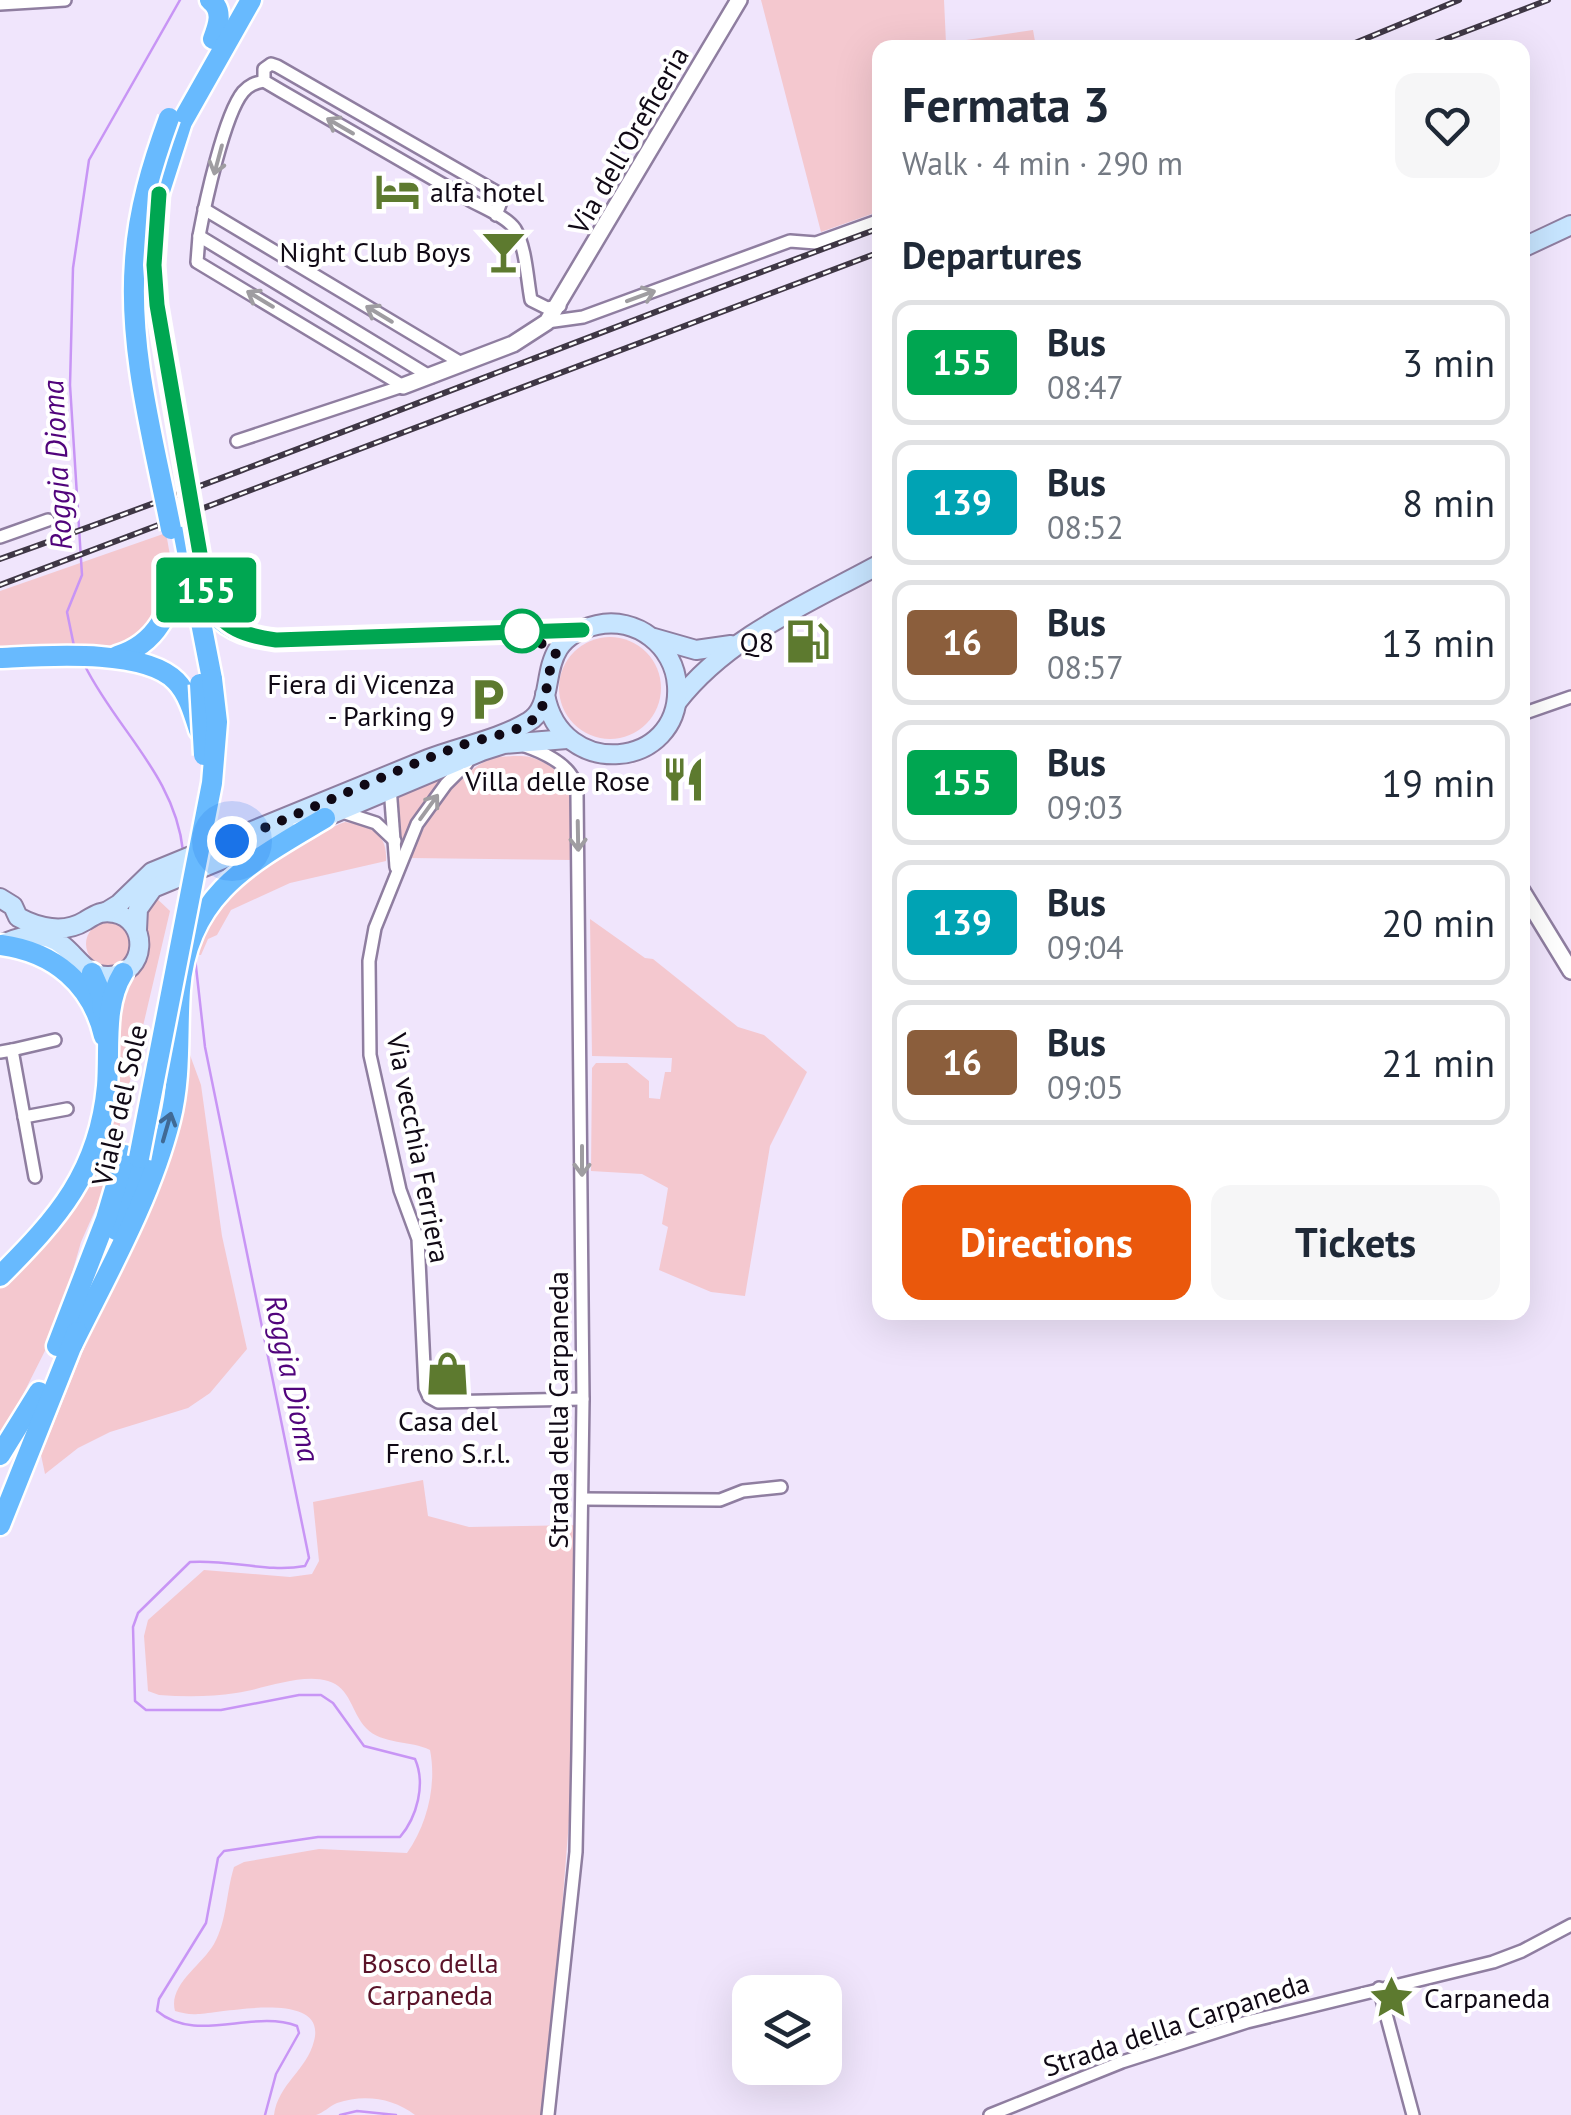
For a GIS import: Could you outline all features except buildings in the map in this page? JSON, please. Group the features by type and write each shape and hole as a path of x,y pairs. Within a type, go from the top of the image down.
{"highway":[{"path":"206,678 178,570 138,353 134,261 142,206 218,24 218,10 210,0"},
{"path":"213,39 238,0"},
{"path":"206,678 151,350 148,261 176,120 251,0"},
{"path":"159,194 154,265 157,305 206,586 214,612 223,623 252,637 276,640 582,630"},
{"path":"110,658 140,647 161,624 178,570"},
{"path":"0,658 110,658 150,664 178,682 204,746"},
{"name":"Viale del Sole","path":"0,1492 132,1157 194,820 204,746 206,678"},
{"name":"Viale del Sole","path":"0,1525 119,1222 212,783 217,722 206,678"},
{"path":"72,1344 142,1202 170,1121 178,1079 180,992 197,925 220,890 249,862 332,814"},
{"path":"4,943 31,951 70,974 96,1009 106,1045"},
{"path":"92,973 102,996 106,1045"},
{"path":"0,1276 59,1215 88,1165 104,1108 112,996 123,973"},
{"path":"0,1455 39,1392"}],"main road":[{"path":"1530,244 1571,225"},
{"path":"1547,236 1571,234"},
{"path":"545,694 552,719 579,747 605,755 632,752 666,728 676,702 696,677 736,644 872,568"},
{"path":"4,943 46,937 77,956 92,973 123,973 134,964 140,951 138,909 153,888 187,866 397,772 526,724 544,706 547,674 556,653 582,630 618,624 696,650 736,644"},
{"path":"651,636 676,673 676,702"},
{"path":"18,917 50,928 84,922 119,904 149,874 187,866 332,814 482,751 512,742 567,738"},
{"path":"0,898 13,906 18,917 17,929 4,943"},
{"path":"106,912 124,916 137,930"},
{"path":"77,956 77,935 84,922"}],"street":[{"path":"0,4 66,0"},
{"name":"Via dell'Oreficeria","path":"403,386 463,364 540,327 560,306 740,0"},
{"path":"264,82 266,66 277,66 498,194 502,199 496,215"},
{"path":"403,386 198,262 204,209 224,138 240,96 254,83 264,82 515,229 540,327 583,317 790,241 816,243 872,223"},
{"path":"386,152 396,135"},
{"path":"204,209 463,364"},
{"path":"199,236 431,377"},
{"path":"531,300 547,308 560,306"},
{"path":"237,441 403,386"},
{"path":"0,537 48,520"},
{"path":"1530,711 1571,697"},
{"name":"Strada della Carpaneda","path":"512,742 553,759 577,782 583,1500 576,1852 548,2115"},
{"name":"Via vecchia Ferriera","path":"482,751 460,769 426,810 404,851 375,928 369,961 370,1054 400,1190 418,1239 425,1388 429,1397 438,1402 583,1398"},
{"path":"388,790 397,772"},
{"name":"Via vecchia Ferriera","path":"388,790 396,877"},
{"path":"332,814 376,823 395,842"},
{"path":"1530,904 1571,972"},
{"path":"35,1176 6,1051 55,1040"},
{"path":"24,1117 67,1109"},
{"path":"583,1500 720,1500 743,1490 781,1487"},
{"name":"Strada della Carpaneda","path":"990,2115 1122,2062 1247,2022 1492,1962 1571,1925"},
{"path":"1379,1988 1412,2115"}],"green space":[{"path":"761,0 944,0 946,40 872,40 872,214 821,232"},
{"path":"1033,30 1035,40 966,40"},
{"path":"166,533 173,572 169,606 121,652 0,655 0,591"},
{"path":"610,637 629,641 646,652 657,669 661,688 657,707 646,724 629,735 610,739 591,735 574,724 563,707 559,688 563,669 574,652 591,641"},
{"path":"495,757 537,759 568,783 574,796 572,860 410,858 442,799 466,774"},
{"path":"446,778 401,850 396,796"},
{"path":"345,822 376,832 384,844 386,861 290,883 231,910 217,935 208,939 201,955 194,954 215,914 240,886 271,863"},
{"path":"153,895 170,911 105,1188 81,1242 56,1329 0,1440 0,1284 72,1208 101,1156 112,1108 118,1012 130,961"},
{"path":"590,919 645,958 653,959 738,1027 764,1035 807,1072 770,1146 745,1296 711,1292 659,1270 668,1227 662,1224 668,1188 642,1174 591,1171 592,1068 596,1063 627,1063 649,1081 649,1098 660,1099 672,1058 592,1056"},
{"path":"108,922 123,929 130,944 123,959 108,966 93,959 86,944 93,929"},
{"path":"190,1055 201,1085 222,1236 247,1349 210,1393 188,1408 110,1432 78,1448 45,1474 41,1455 162,1173 182,1111"},
{"name":"Bosco della Carpaneda","path":"423,1480 428,1516 469,1527 583,1525 574,1758 555,1996 562,2025 553,2115 415,2115 388,2101 368,2098 337,2103 316,2115 274,2115 281,2094 310,2051 314,2025 305,2015 290,2009 249,2008 195,2014 175,2011 176,1993 218,1935 234,1867 319,1849 407,1853 429,1804 430,1750 373,1733 361,1722 342,1689 328,1681 294,1680 208,1696 159,1695 148,1691 144,1636 148,1620 204,1570 290,1577 312,1574 319,1561 313,1502"}],"waterway":[{"name":"Roggia Dioma","path":"74,646 67,612 82,575 70,385 73,268 89,160 180,0"},
{"name":"Roggia Dioma","path":"85,666 157,776 178,824 183,851"},
{"name":"Roggia Dioma","path":"195,958 205,1047 309,1558 305,1566 291,1568 190,1562 138,1613 133,1627 135,1701 146,1710 221,1710 299,1695 321,1695 333,1703 364,1746 415,1759 420,1779 415,1810 400,1837 318,1837 224,1851 218,1858 206,1923 159,1999 157,2011 189,2025 262,2021 297,2026 299,2033 276,2074 265,2115"},
{"name":"Roggia Dioma","path":"340,2115 357,2111 396,2115"}],"railway":[{"path":"1362,40 1459,0"},
{"path":"1443,40 1548,0"},
{"path":"0,559 872,231"},
{"path":"0,585 872,255"}],"bus line":[{"name":"155","path":"159,194 154,265 157,305 208,600 223,623 252,637 276,640 582,630"}],"place":[{"name":"alfa hotel","path":"397,191"},
{"name":"Night Club Boys","path":"504,251"},
{"name":"Q8","path":"807,641"},
{"name":"Fiera di Vicenza - Parking 9","path":"488,699"},
{"name":"Villa delle Rose","path":"683,780"},
{"name":"Casa del Freno S.r.l.","path":"448,1374"},
{"name":"Carpaneda","path":"1391,1997"}],"route":[{"path":"232,841 536,717 544,706 547,674 556,653 522,631"}]}
